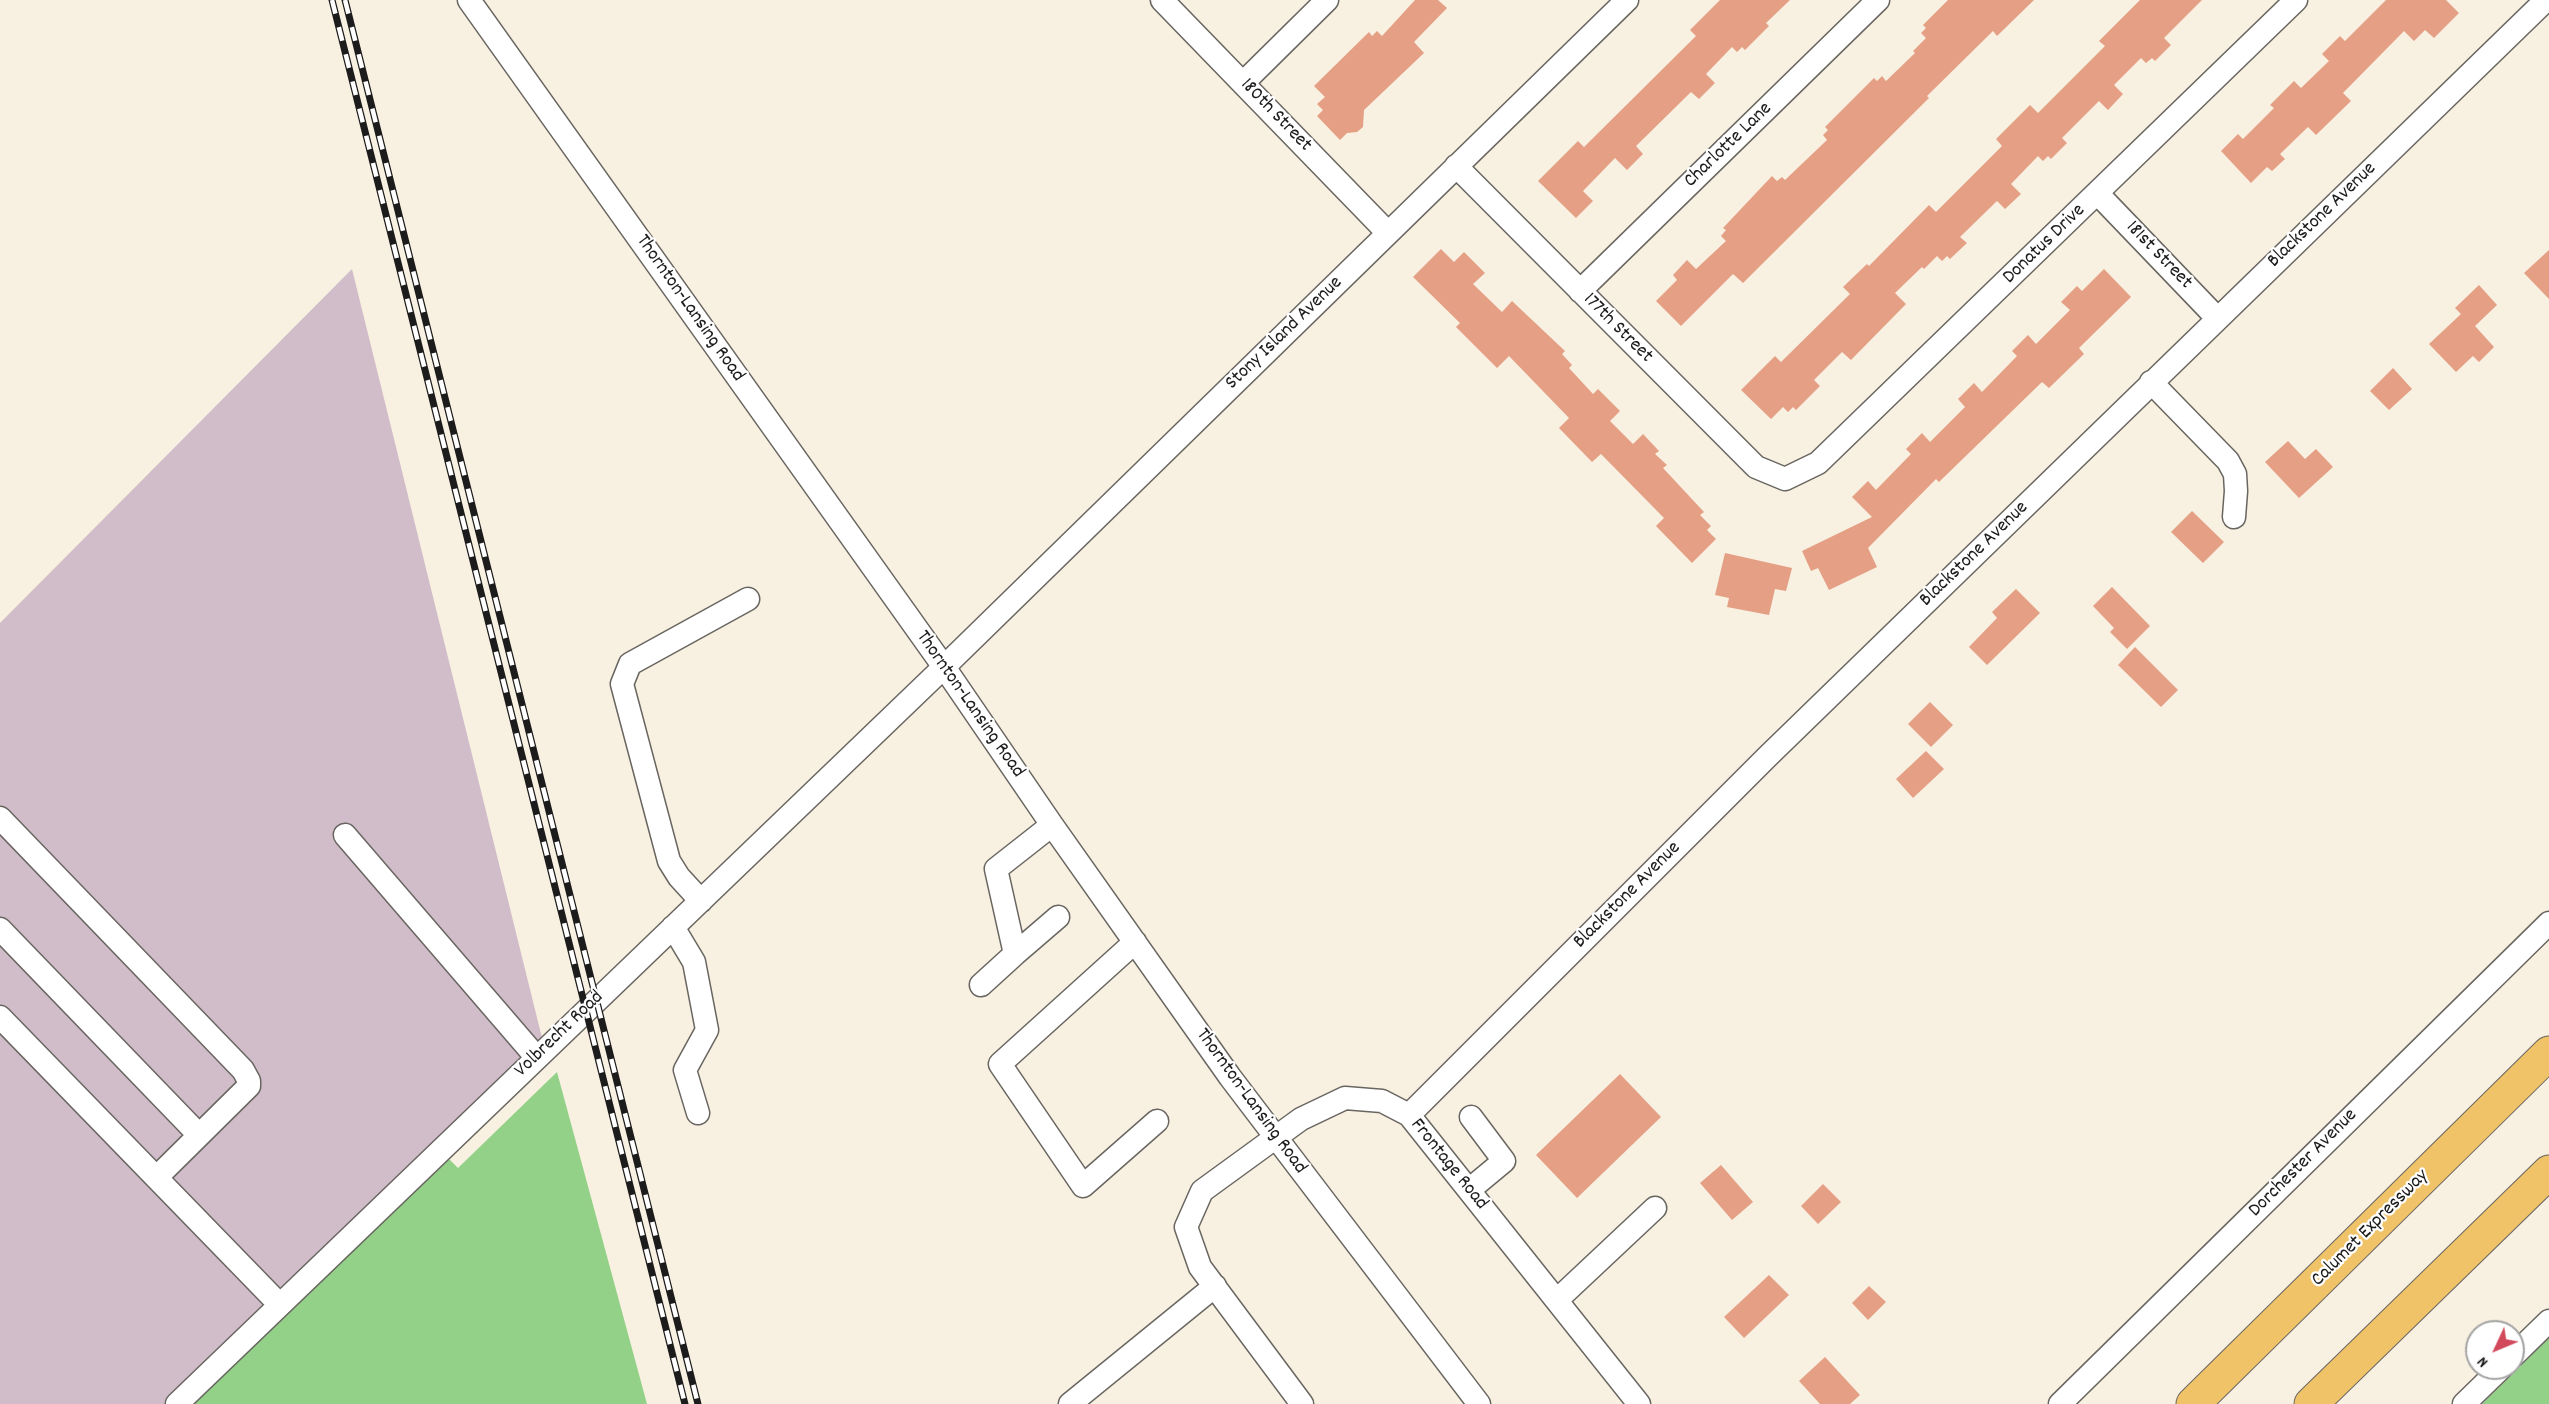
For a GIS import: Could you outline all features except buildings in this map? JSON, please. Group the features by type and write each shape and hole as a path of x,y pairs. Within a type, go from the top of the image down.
{"highway":[{"name":"Calumet Expressway","path":"2193,1404 2549,1053"},
{"path":"2311,1404 2549,1172"}],"street":[{"name":"Thornton-Lansing Road","path":"469,0 944,667 1052,825 1276,1139 1479,1404"},
{"name":"180th Street","path":"1162,0 1388,233"},
{"path":"1243,83 1327,0"},
{"name":"Stony Island Avenue","path":"944,667 1627,0"},
{"name":"Charlotte Lane","path":"1580,291 1878,0"},
{"name":"Donatus Drive","path":"1785,479 1818,463 2296,0"},
{"name":"Blackstone Avenue","path":"1409,1115 1767,757 2546,0"},
{"name":"177th Street","path":"1456,166 1756,467 1785,479"},
{"name":"181st Street","path":"2098,194 2217,318"},
{"path":"2151,382 2228,461 2235,474 2234,517"},
{"path":"701,901 679,877 669,861 622,684 630,664 748,600"},
{"name":"Volbrecht Road","path":"177,1404 944,667"},
{"path":"1015,954 996,870 1052,825"},
{"path":"3,828 243,1070 249,1086 157,1177"},
{"path":"345,835 537,1058"},
{"path":"981,985 1058,917"},
{"name":"Dorchester Avenue","path":"2060,1404 2549,923"},
{"path":"673,927 694,962 706,1030 685,1070 698,1113"},
{"path":"0,929 199,1135"},
{"path":"1135,942 1000,1064 1083,1186 1157,1121"},
{"path":"0,1017 280,1305"},
{"name":"Frontage Road","path":"1302,1404 1200,1267 1186,1227 1202,1191 1302,1119 1345,1098 1382,1101 1409,1115 1639,1404"},
{"path":"1469,1190 1504,1161 1471,1117"},
{"path":"1557,1300 1655,1208"},
{"path":"1070,1404 1215,1286"},
{"path":"2525,1344 2549,1321"},
{"path":"2464,1404 2489,1380"}],"shaded area":[{"path":"352,269 545,1050 177,1404 0,1404 0,623"}],"green space":[{"path":"557,1072 647,1404 170,1404 435,1145 458,1168"},
{"path":"2549,1338 2549,1404 2482,1404 2506,1380 2525,1380 2525,1362"}],"railway":[{"path":"332,0 685,1404"},
{"path":"345,0 698,1404"}]}
